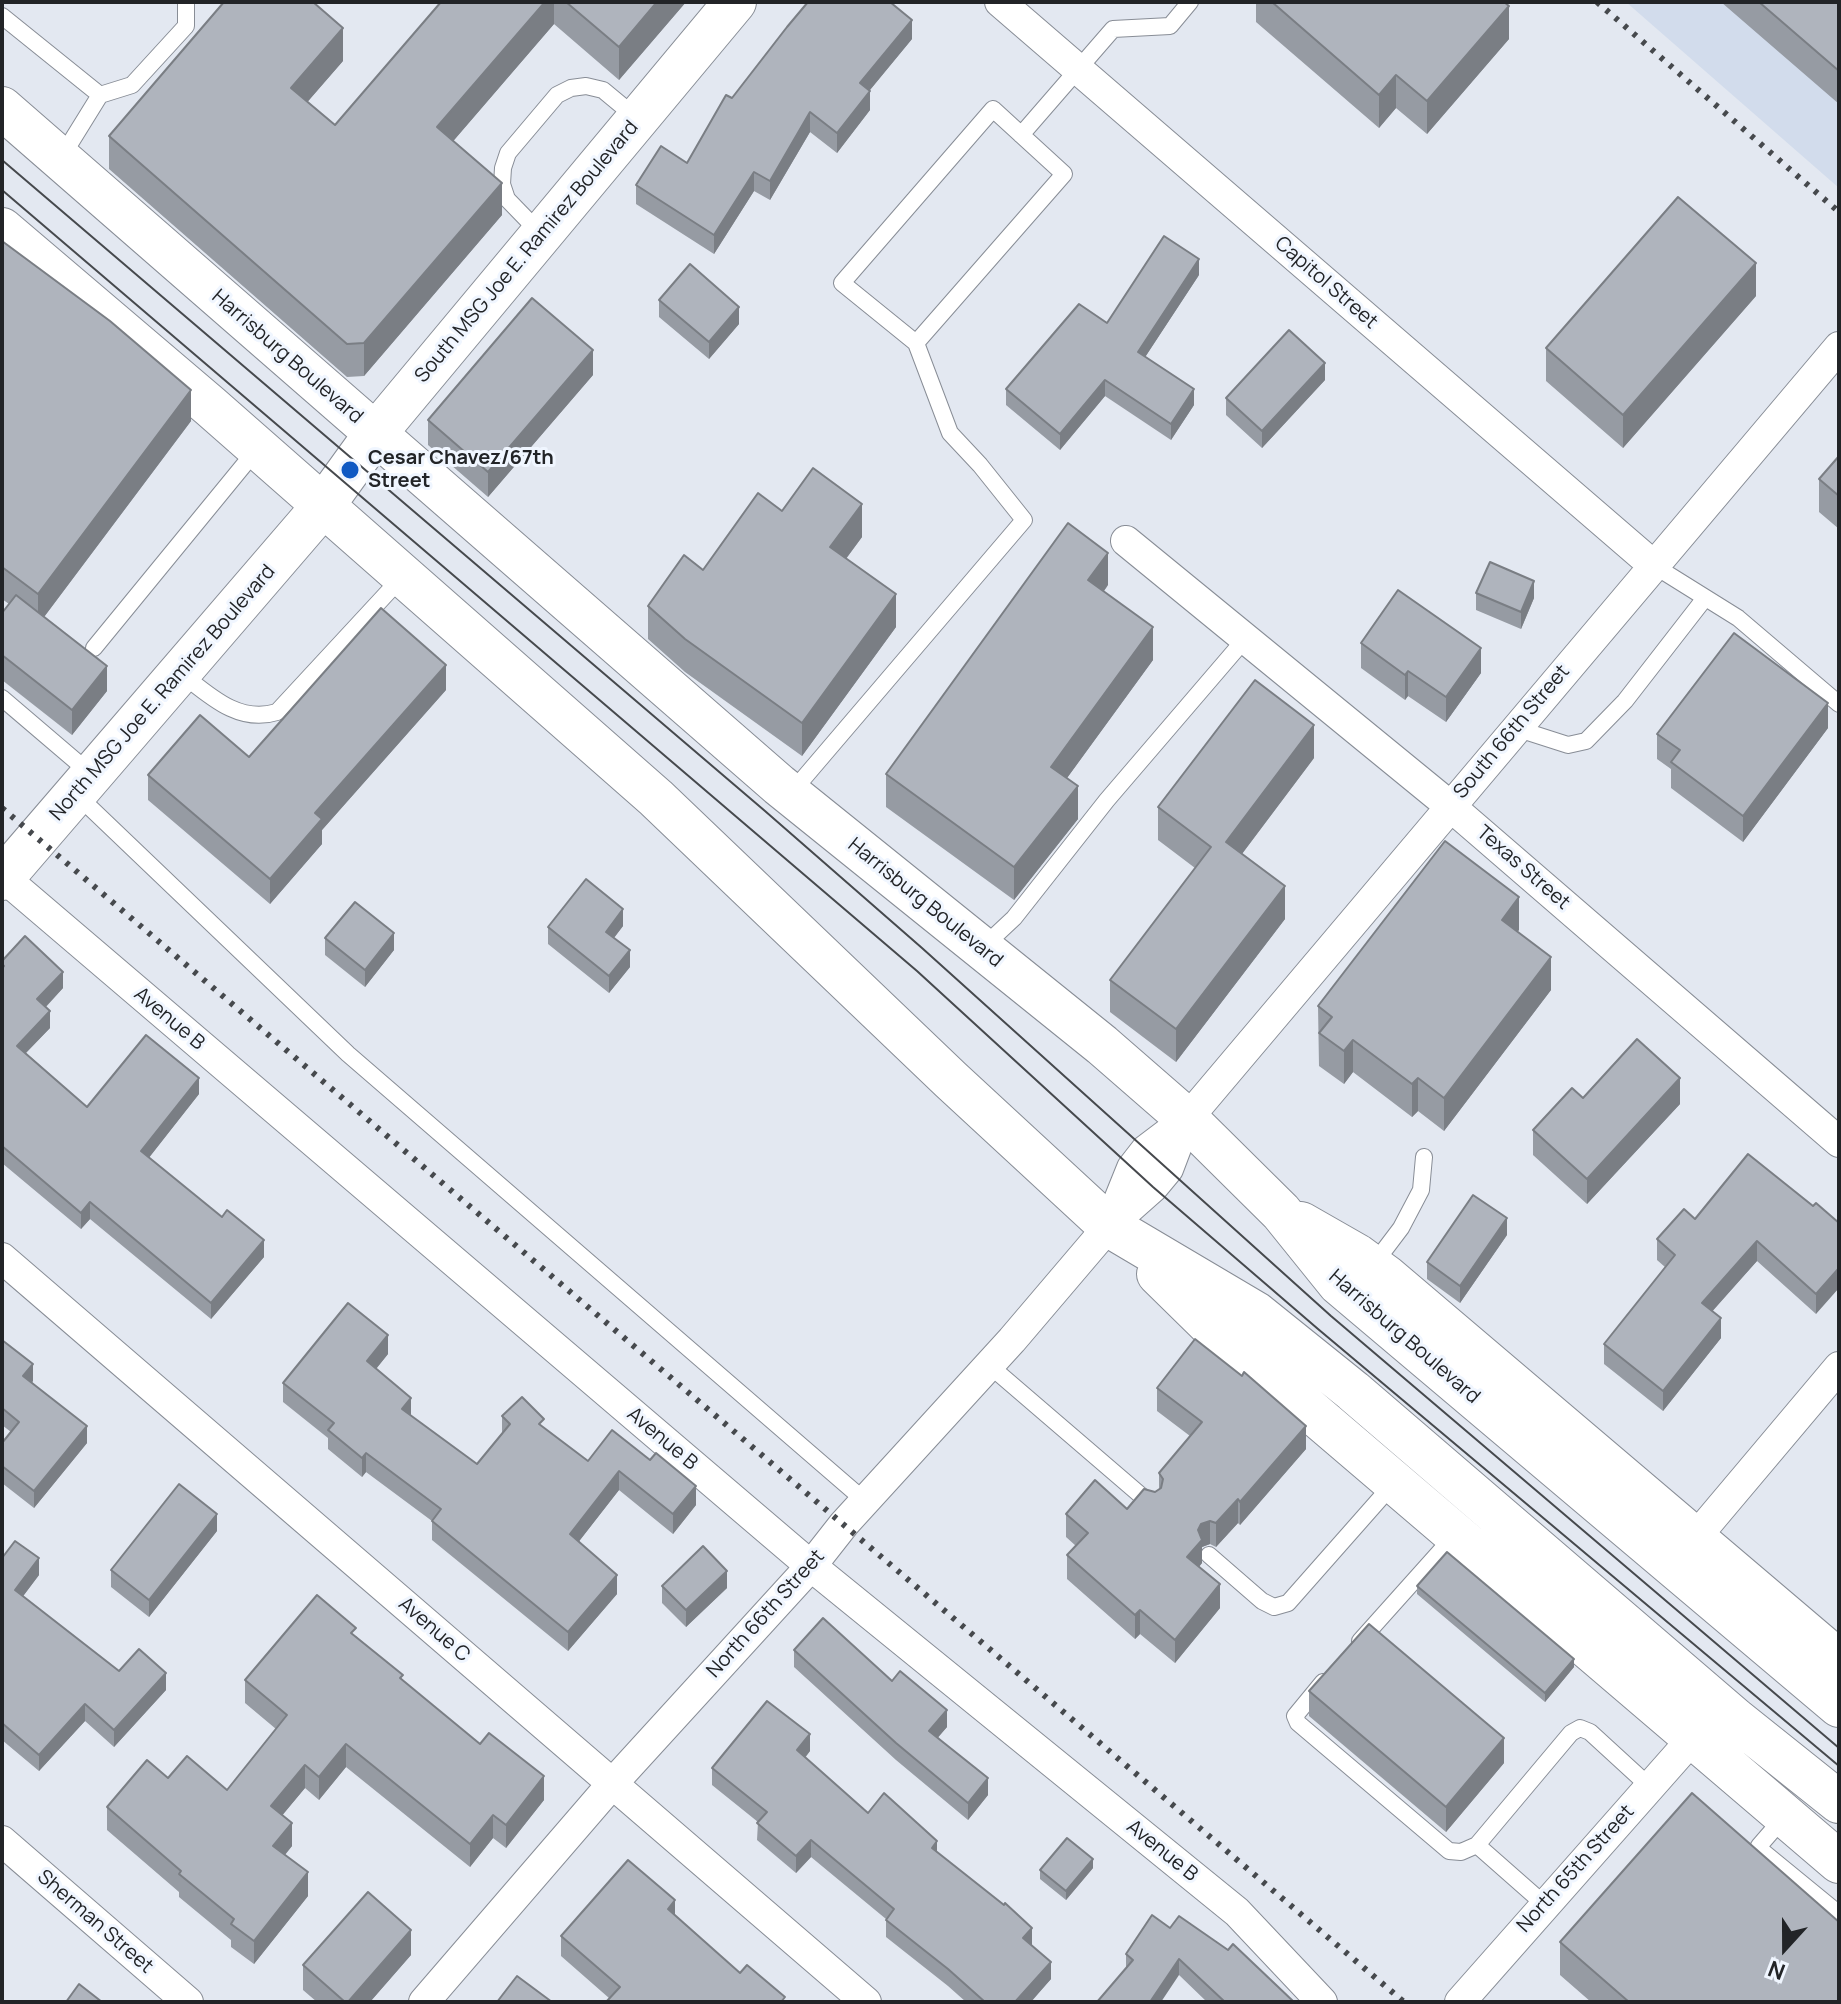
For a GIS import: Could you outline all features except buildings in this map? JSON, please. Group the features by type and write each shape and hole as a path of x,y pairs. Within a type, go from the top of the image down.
{"main road":[{"name":"South MSG Joe E. Ramirez Boulevard","path":"323,506 375,434 735,2"},
{"name":"Harrisburg Boulevard","path":"2,108 790,794 1102,1045 1187,1119 1281,1212 1339,1284 1839,1706"},
{"path":"2,229 258,448 656,798 1210,1325 1839,1862"},
{"name":"North MSG Joe E. Ramirez Boulevard","path":"3,877 323,506"},
{"path":"1281,1212 1373,1267 1839,1661"},
{"path":"1109,1226 1256,1313 1353,1391 1735,1719 1839,1802"}],"street":[{"name":"Capitol Street","path":"1000,2 1653,565"},
{"name":"South 66th Street","path":"1109,1226 1153,1187 1168,1169 1187,1119 1839,347"},
{"name":"Texas Street","path":"1126,541 1450,806 1839,1142"},
{"name":"Avenue B","path":"3,877 811,1566 1237,1912 1322,2002"},
{"name":"North 66th Street","path":"424,2002 612,1784 811,1566 1109,1226"},
{"name":"Avenue C","path":"2,1258 866,2002"},
{"path":"1695,1538 1839,1367"},
{"name":"North 65th Street","path":"1460,2002 1694,1737"},
{"name":"Sherman Street","path":"2,1841 188,2002"}],"lane":[{"path":"60,159 100,95 132,85 186,26 186,2"},
{"path":"1021,135 1113,29 1170,26 1190,2"},
{"path":"2,16 100,95"},
{"path":"541,234 507,199 502,184 508,153 557,95 571,88 586,86 603,90 638,119"},
{"path":"790,794 1024,520 950,433 916,343 842,283 993,109 1064,174 916,343"},
{"path":"94,648 258,448"},
{"path":"1653,565 1738,618 1839,704"},
{"path":"180,673 221,704 243,714 263,716 277,712 403,576"},
{"path":"1515,728 1568,745 1586,741 1625,701 1705,598"},
{"path":"982,948 1014,918 1107,800 1245,639"},
{"path":"2,698 348,1054 865,1501"},
{"path":"1373,1267 1401,1228 1421,1190 1424,1157"},
{"path":"989,1365 1152,1505"},
{"path":"1209,1555 1262,1601 1274,1607 1288,1603 1394,1483"},
{"path":"1352,1651 1455,1535"},
{"path":"1331,1674 1300,1708 1295,1716 1298,1723 1449,1851 1461,1852 1477,1845 1571,1733 1580,1728 1590,1732 1650,1787"},
{"path":"1785,1816 1759,1846 1839,1914"},
{"path":"1477,1845 1544,1904"}],"shaded area":[{"path":"1626,2 1839,2 1839,188"}],"tram line":[{"path":"2,160 765,811 1331,1316 1839,1748"},
{"path":"2,190 917,971 1153,1187 1318,1329 1839,1766"}],"railway":[{"path":"1597,2 1839,212"},
{"path":"2,808 1404,2002"}],"place":[{"name":"Cesar Chavez/67th Street","path":"350,470"}]}
